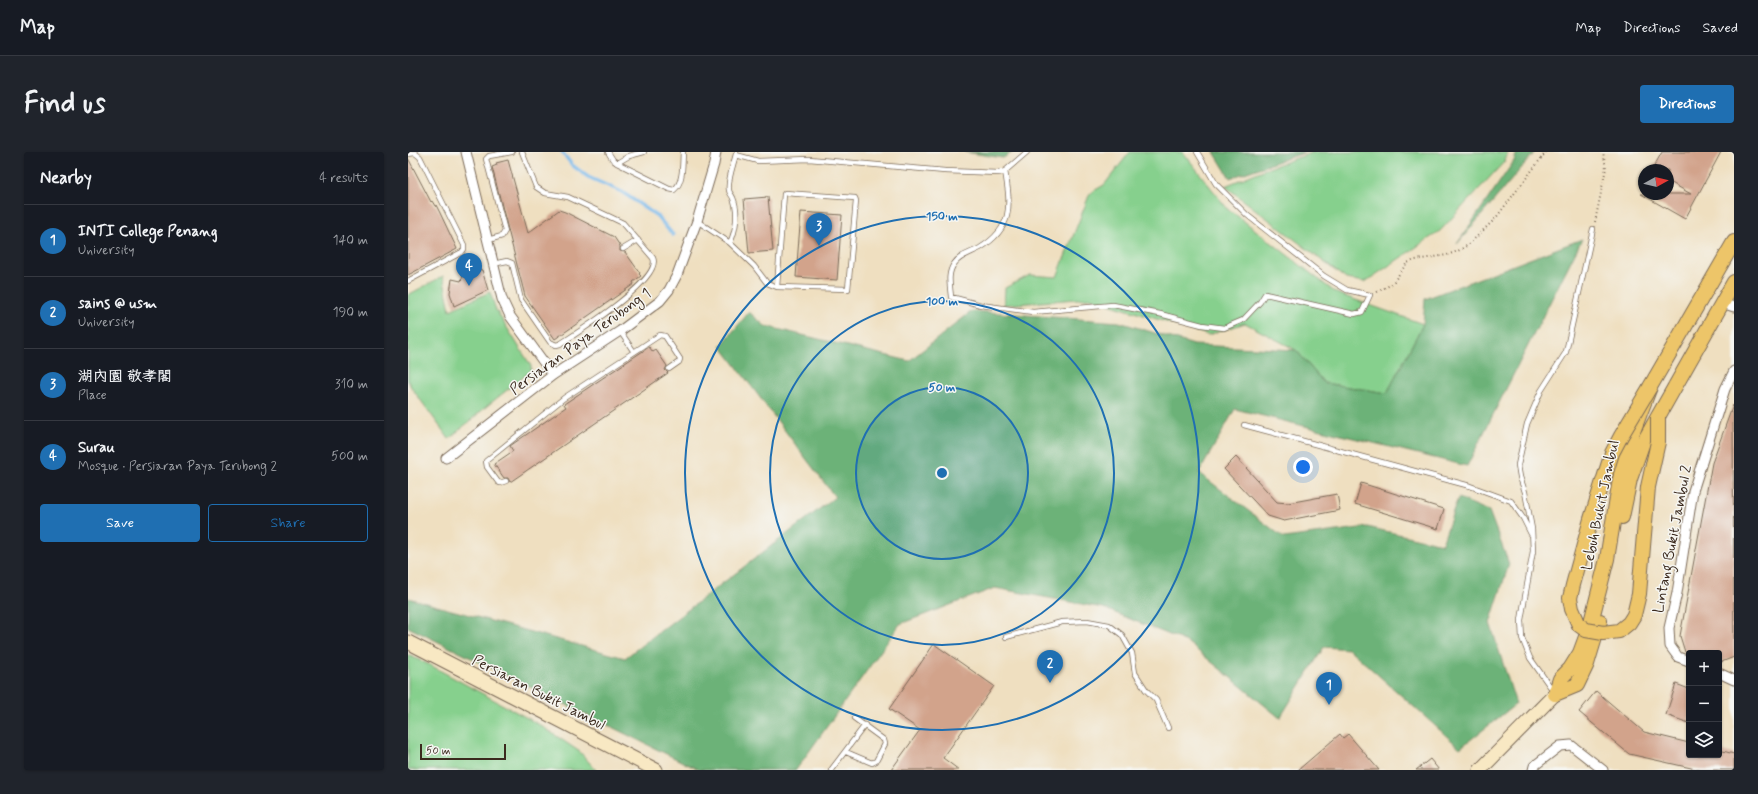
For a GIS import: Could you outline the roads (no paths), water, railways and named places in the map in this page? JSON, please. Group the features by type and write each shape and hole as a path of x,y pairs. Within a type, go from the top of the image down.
{"main road":[{"name":"Lebuh Bukit Jambul","path":"1556,694 1560,680 1570,669 1580,653 1590,626 1607,559 1624,455 1650,387 1734,242"},
{"name":"Lebuh Bukit Jambul","path":"1556,694 1577,685 1598,635 1630,479 1639,452 1658,417 1728,305 1734,282"},
{"path":"1650,387 1612,453 1590,519 1570,598 1572,609 1579,625 1586,630 1603,633 1619,631 1629,623 1634,615 1639,594 1648,487 1658,442 1658,417"}],"street":[{"path":"466,152 502,299 510,316 553,375"},
{"name":"Persiaran Paya Terubong 1","path":"446,458 553,375 620,331 660,301 669,290 677,275 697,221 714,164 716,152"},
{"name":"Lintang Bukit Jambul 2","path":"1686,660 1678,657 1670,646 1669,628 1677,593 1693,491 1724,389 1734,370"},
{"name":"Persiaran Bukit Jambul","path":"408,642 656,770"},
{"path":"1722,674 1734,680"},
{"name":"Lebuh Bukit Jambul","path":"1480,770 1556,694"},
{"path":"1533,770 1534,766 1560,746 1571,745 1603,770"}],"lane":[{"path":"488,240 502,236 505,231 486,159 489,156 512,152"},
{"path":"493,264 508,261 512,262 521,300 550,342 556,345 560,344 636,290 648,276 654,261 623,223 568,197 545,193 536,188 522,152"},
{"path":"608,152 617,163 669,189 674,190 681,179 683,152"},
{"path":"617,163 629,156 644,152"},
{"path":"730,243 735,232 736,212 734,199 729,190 730,176 736,154 758,161 809,159 945,171 999,173 1005,171 1027,152"},
{"path":"1005,171 1009,197 1005,223 1000,231 991,240 980,248 957,260 953,265 949,276 951,297 981,305 1033,312 1113,306 1160,314 1202,325 1224,328 1243,320 1260,302 1265,294 1354,314 1362,312 1370,295 1347,290 1324,276 1247,215 1216,184 1197,152"},
{"path":"408,154 415,153 420,157 464,245 462,252 408,281"},
{"path":"697,221 730,243 754,266 767,283 777,287 848,289 856,209 855,198 784,194 777,287"},
{"path":"1556,694 1530,658 1522,638 1521,620 1533,551 1525,492 1518,465 1527,424 1541,391 1566,352 1593,229"},
{"path":"623,249 638,240"},
{"path":"620,331 634,352"},
{"path":"506,481 500,483 498,482 487,467 486,461 564,398 660,335 665,336 680,359 679,362 669,369"},
{"path":"1244,425 1470,486 1511,501 1523,518 1532,535"},
{"path":"1006,637 1062,622 1087,621 1109,624 1122,635 1132,653 1135,673 1146,690 1156,700 1168,728"},
{"path":"846,752 872,763 876,761 885,744 884,740 854,718"},
{"path":"831,770 865,725"}],"waterway":[{"path":"562,152 572,165 588,177 622,192 657,216 673,235"}],"place":[{"name":"湖內園 敬孝閣","path":"819,246"},
{"name":"Surau","path":"469,286"},
{"name":"sains @ usm","path":"1050,683"},
{"name":"INTI College Penang","path":"1329,705"}]}
